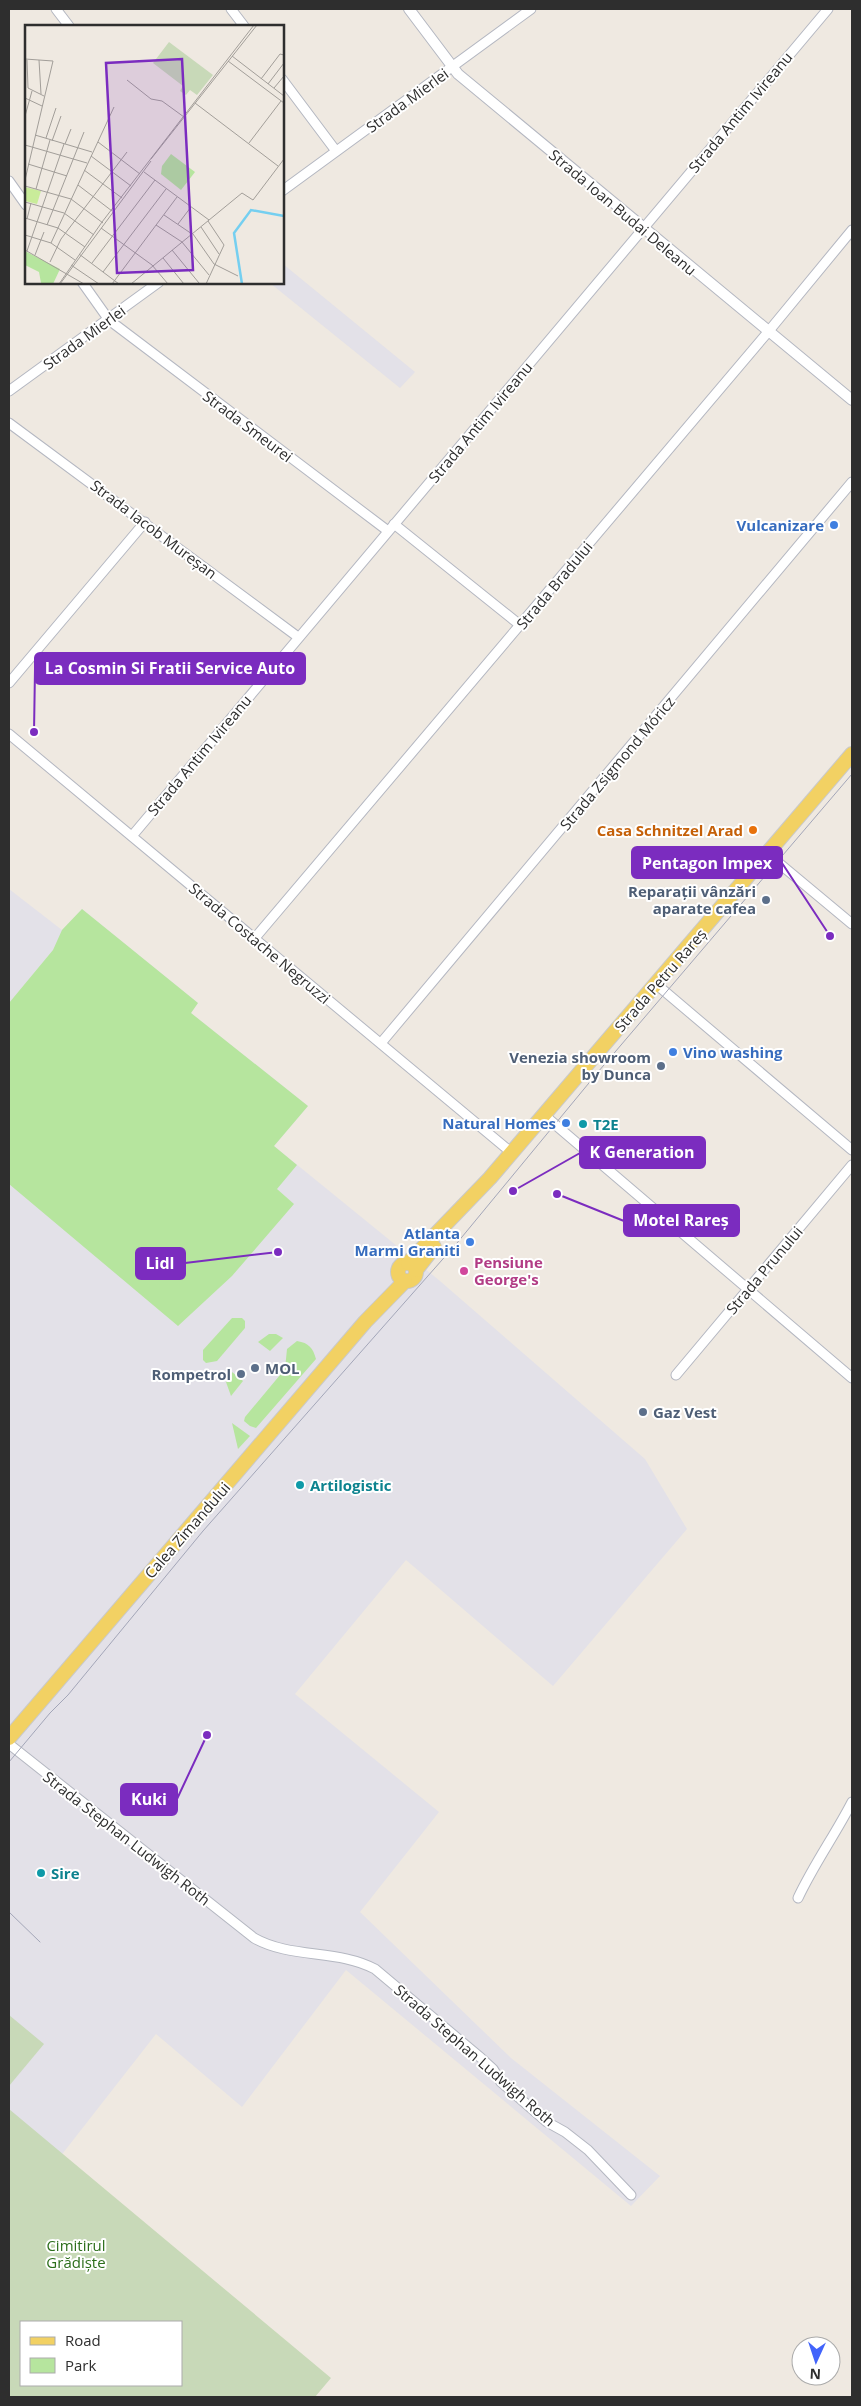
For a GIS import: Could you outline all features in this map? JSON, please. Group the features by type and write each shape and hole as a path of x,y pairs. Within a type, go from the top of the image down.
{"main road":[{"name":"Strada Petru Rareș","path":"466,1204 512,1153 852,754"},
{"name":"Calea Zimandului","path":"9,1738 401,1278 414,1279 412,1267 466,1204"}],"street":[{"path":"56,9 68,25"},
{"path":"231,9 243,25"},
{"name":"Strada Ioan Budai Deleanu","path":"409,9 452,67 643,228 852,400"},
{"name":"Strada Mierlei","path":"284,190 530,9"},
{"name":"Strada Antim Ivireanu","path":"132,836 828,9"},
{"path":"284,82 336,152"},
{"path":"9,181 25,204"},
{"name":"Strada Bradului","path":"254,938 768,332 852,230"},
{"name":"Strada Smeurei","path":"83,284 109,320 520,625"},
{"name":"Strada Mierlei","path":"9,391 156,284"},
{"name":"Strada Iacob Mureșan","path":"9,423 298,637"},
{"name":"Strada Zsigmond Móricz","path":"381,1043 852,482"},
{"path":"9,684 145,522"},
{"name":"Strada Costache Negruzzi","path":"9,734 512,1153"},
{"path":"768,854 852,924"},
{"path":"656,984 852,1150"},
{"path":"544,1115 852,1378"},
{"name":"Strada Prunului","path":"676,1375 852,1165"},
{"name":"Strada Stephan Ludwigh Roth","path":"9,1744 250,1936 277,1947 359,1961 375,1969 481,2058 502,2082 547,2122 565,2132 588,2150 631,2195"},
{"path":"798,1898 810,1871 830,1843 852,1802"}],"shaded area":[{"path":"284,265 415,372 400,388 271,284 284,284"},
{"path":"9,889 62,930 82,909 198,1003 191,1013 308,1106 274,1146 440,1281 645,1459 687,1529 553,1686 406,1560 295,1694 439,1812 360,1912 511,2058 660,2176 631,2206 346,1970 242,2107 156,2034 56,2162 315,2397 9,2397"}],"green space":[{"path":"82,909 198,1003 191,1013 308,1106 274,1146 297,1165 277,1189 294,1204 232,1276 178,1326 9,1184 9,1003 53,950 62,930"},
{"path":"232,1318 242,1318 245,1321 245,1328 217,1361 206,1363 203,1360 203,1350"},
{"path":"269,1334 276,1334 283,1338 270,1351 258,1342"},
{"path":"297,1341 305,1343 310,1347 316,1359 256,1428 250,1426 244,1421 245,1417 285,1369 287,1349"},
{"path":"232,1372 243,1381 231,1396 226,1382"},
{"path":"232,1423 250,1436 238,1449"},
{"path":"9,2015 44,2044 9,2086"},
{"name":"Cimitirul Grădiște","path":"9,2109 331,2378 315,2397 9,2397"}],"tram line":[{"path":"9,1762 50,1713 68,1695 203,1531 457,1243 598,1072 852,774"},
{"path":"9,1912 40,1942"}],"place":[{"name":"Vulcanizare","path":"834,525"},
{"name":"La Cosmin Si Fratii Service Auto","path":"34,732"},
{"name":"Casa Schnitzel Arad","path":"753,830"},
{"name":"Reparații vânzări aparate cafea","path":"766,900"},
{"name":"Pentagon Impex","path":"830,936"},
{"name":"Vino washing","path":"673,1052"},
{"name":"Venezia showroom by Dunca","path":"661,1066"},
{"name":"Natural Homes","path":"566,1123"},
{"name":"T2E","path":"583,1124"},
{"name":"K Generation","path":"513,1191"},
{"name":"Motel Rareș","path":"557,1194"},
{"name":"Atlanta Marmi Graniti","path":"470,1242"},
{"name":"Lidl","path":"278,1252"},
{"name":"Pensiune George's","path":"464,1271"},
{"name":"MOL","path":"255,1368"},
{"name":"Rompetrol","path":"241,1374"},
{"name":"Gaz Vest","path":"643,1412"},
{"name":"Artilogistic","path":"300,1485"},
{"name":"Kuki","path":"207,1735"},
{"name":"Sire","path":"41,1873"}]}
